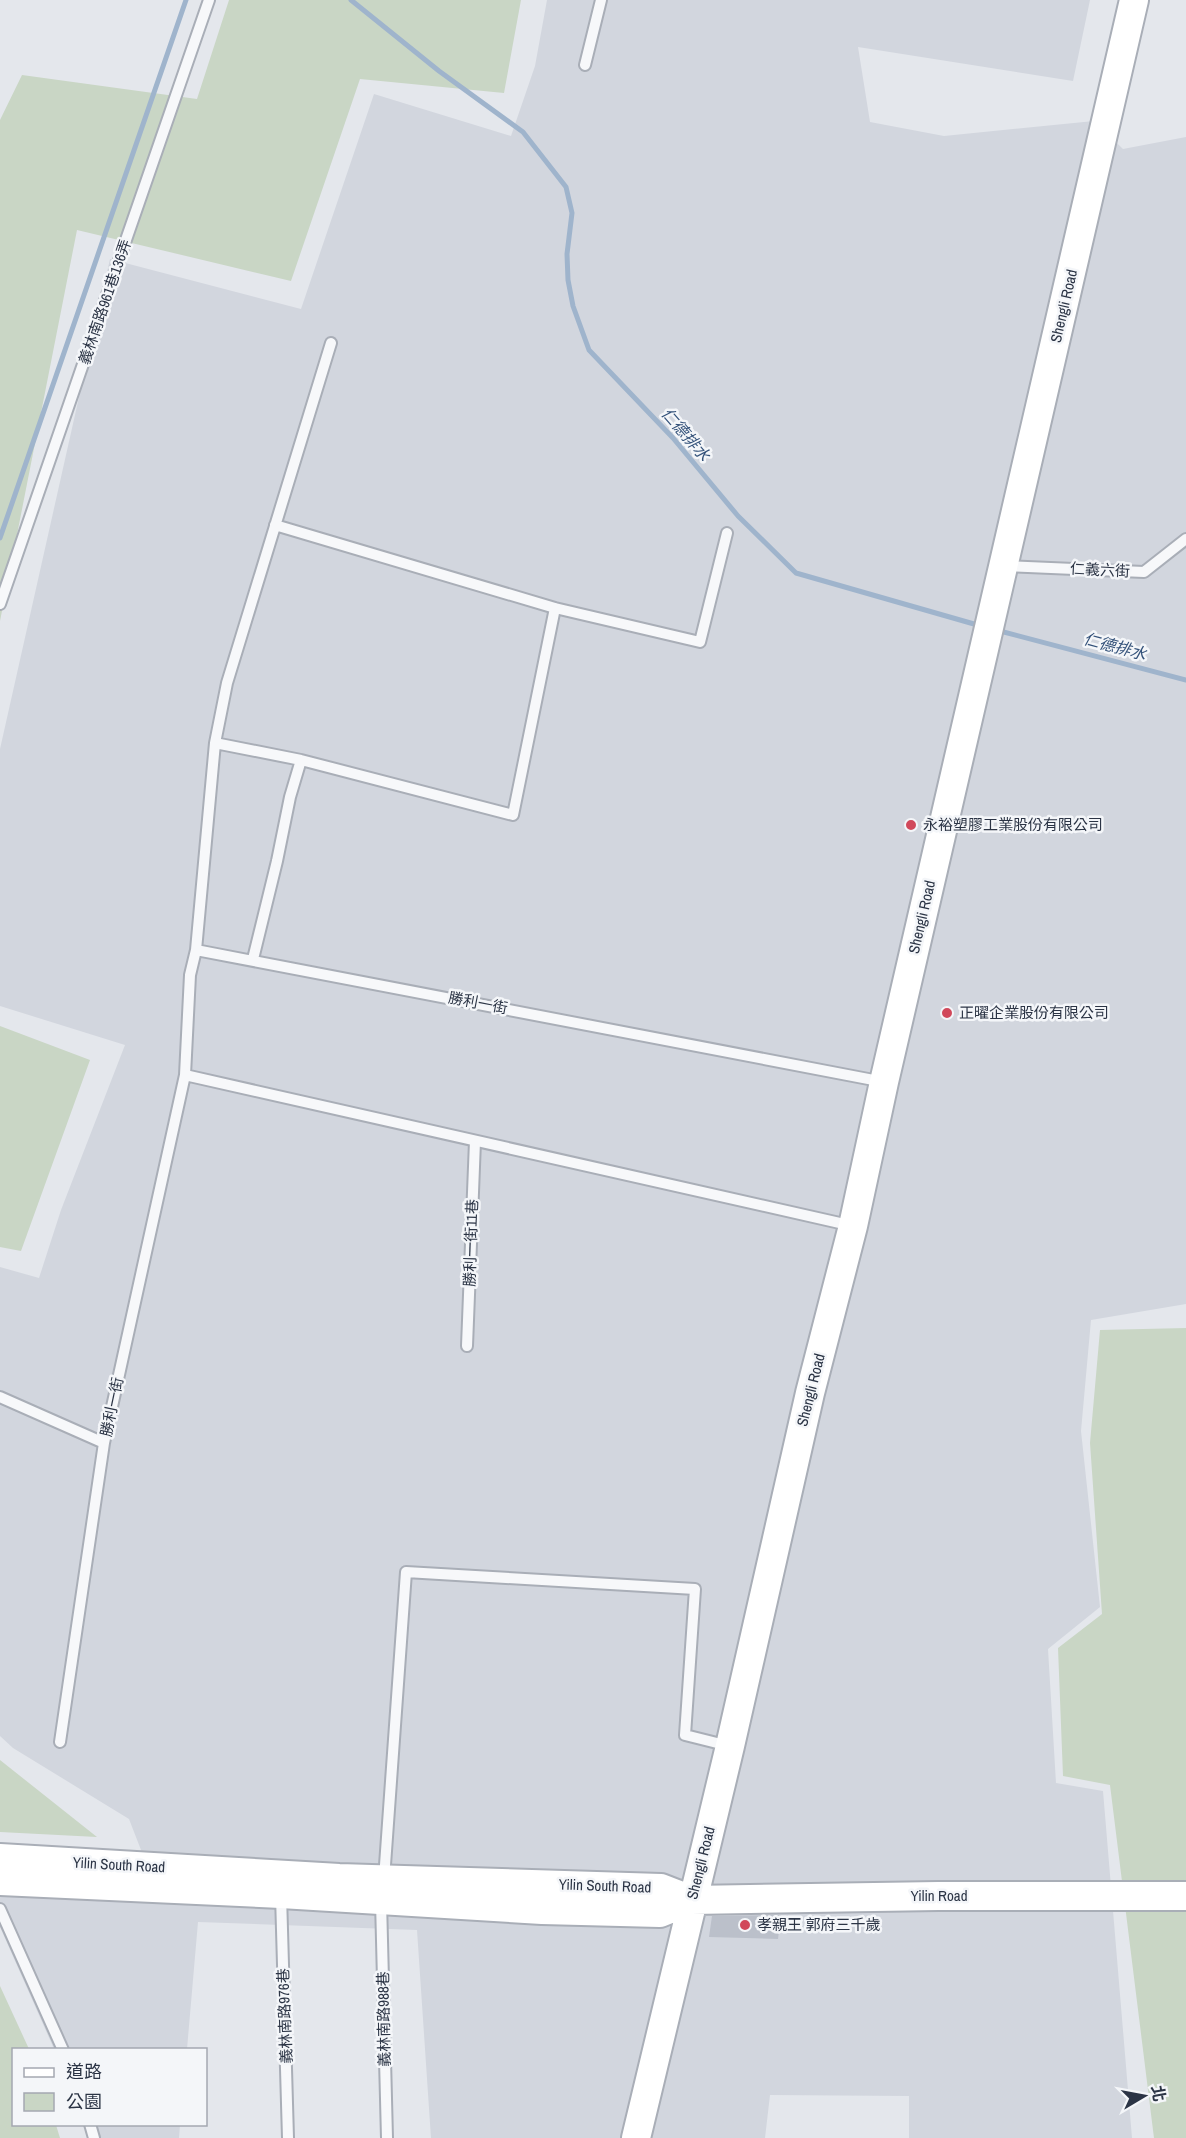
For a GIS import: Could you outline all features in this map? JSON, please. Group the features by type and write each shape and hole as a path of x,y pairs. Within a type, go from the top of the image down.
{"street":[{"name":"Shengli Road","path":"636,2138 730,1746 810,1393 853,1226 884,1082 994,613 1002,566 1134,0"},
{"name":"Yilin South Road","path":"0,1858 383,1890 542,1910 660,1913 692,1900"},
{"name":"Yilin South Road","path":"0,1881 281,1894 383,1890"},
{"name":"Yilin Road","path":"692,1900 938,1896 1186,1896"}],"lane":[{"name":"義林南路961巷136弄","path":"0,604 209,0"},
{"path":"585,65 601,0"},
{"path":"196,950 215,743 227,683 331,343"},
{"path":"275,525 555,608 700,642 727,533"},
{"name":"仁義六街","path":"1002,566 1144,572 1186,539"},
{"path":"215,743 301,760 513,815 555,608"},
{"path":"253,959 290,797 301,760"},
{"name":"勝利一街","path":"60,1742 104,1443 185,1075 190,975 196,950 253,959 884,1082"},
{"path":"185,1075 853,1226"},
{"name":"勝利一街11巷","path":"467,1346 475,1141"},
{"path":"0,1397 104,1443"},
{"name":"義林南路988巷","path":"387,2138 383,1890 406,1572 695,1588 685,1735 730,1746"},
{"name":"義林南路976巷","path":"281,1894 288,2138"},
{"path":"0,1909 63,2048"}],"shaded area":[{"path":"547,0 1090,0 1073,81 858,47 870,122 944,136 1094,121 1123,149 1186,137 1186,1304 1091,1320 1081,1431 1100,1607 1048,1649 1056,1783 1103,1791 1132,2138 909,2138 909,2096 770,2095 765,2138 431,2138 417,1930 198,1922 187,2048 54,2048 0,1927 0,1891 160,1899 129,1819 13,1748 0,1736 0,1267 39,1278 61,1210 125,1045 0,1006 0,749 110,259 301,309 374,94 511,136 535,66"},
{"path":"87,2126 180,2126 179,2138 93,2138"}],"green space":[{"path":"229,0 521,0 504,93 360,79 291,281 77,230 0,621 0,120 22,75 197,99"},
{"path":"0,1026 90,1060 21,1251 0,1247"},
{"path":"1186,1328 1186,2138 1154,2138 1110,1785 1063,1776 1058,1648 1102,1614 1090,1443 1100,1330"},
{"path":"0,1760 97,1837 0,1832"},
{"path":"0,1986 29,2048 12,2048 12,2126 56,2126 60,2138 0,2138"}],"building":[{"name":"孝親王 郭府三千歲","path":"781,1915 778,1939 709,1937 712,1916"}],"waterway":[{"path":"0,538 186,0"},
{"name":"仁德排水","path":"351,0 439,71 523,132 566,187 572,213 567,254 568,280 573,306 589,350 673,438 738,516 796,573 981,626"},
{"name":"仁德排水","path":"996,630 1186,680"}],"place":[{"name":"永裕塑膠工業股份有限公司","path":"911,825"},
{"name":"正曜企業股份有限公司","path":"947,1013"},
{"name":"孝親王 郭府三千歲","path":"745,1925"}]}
